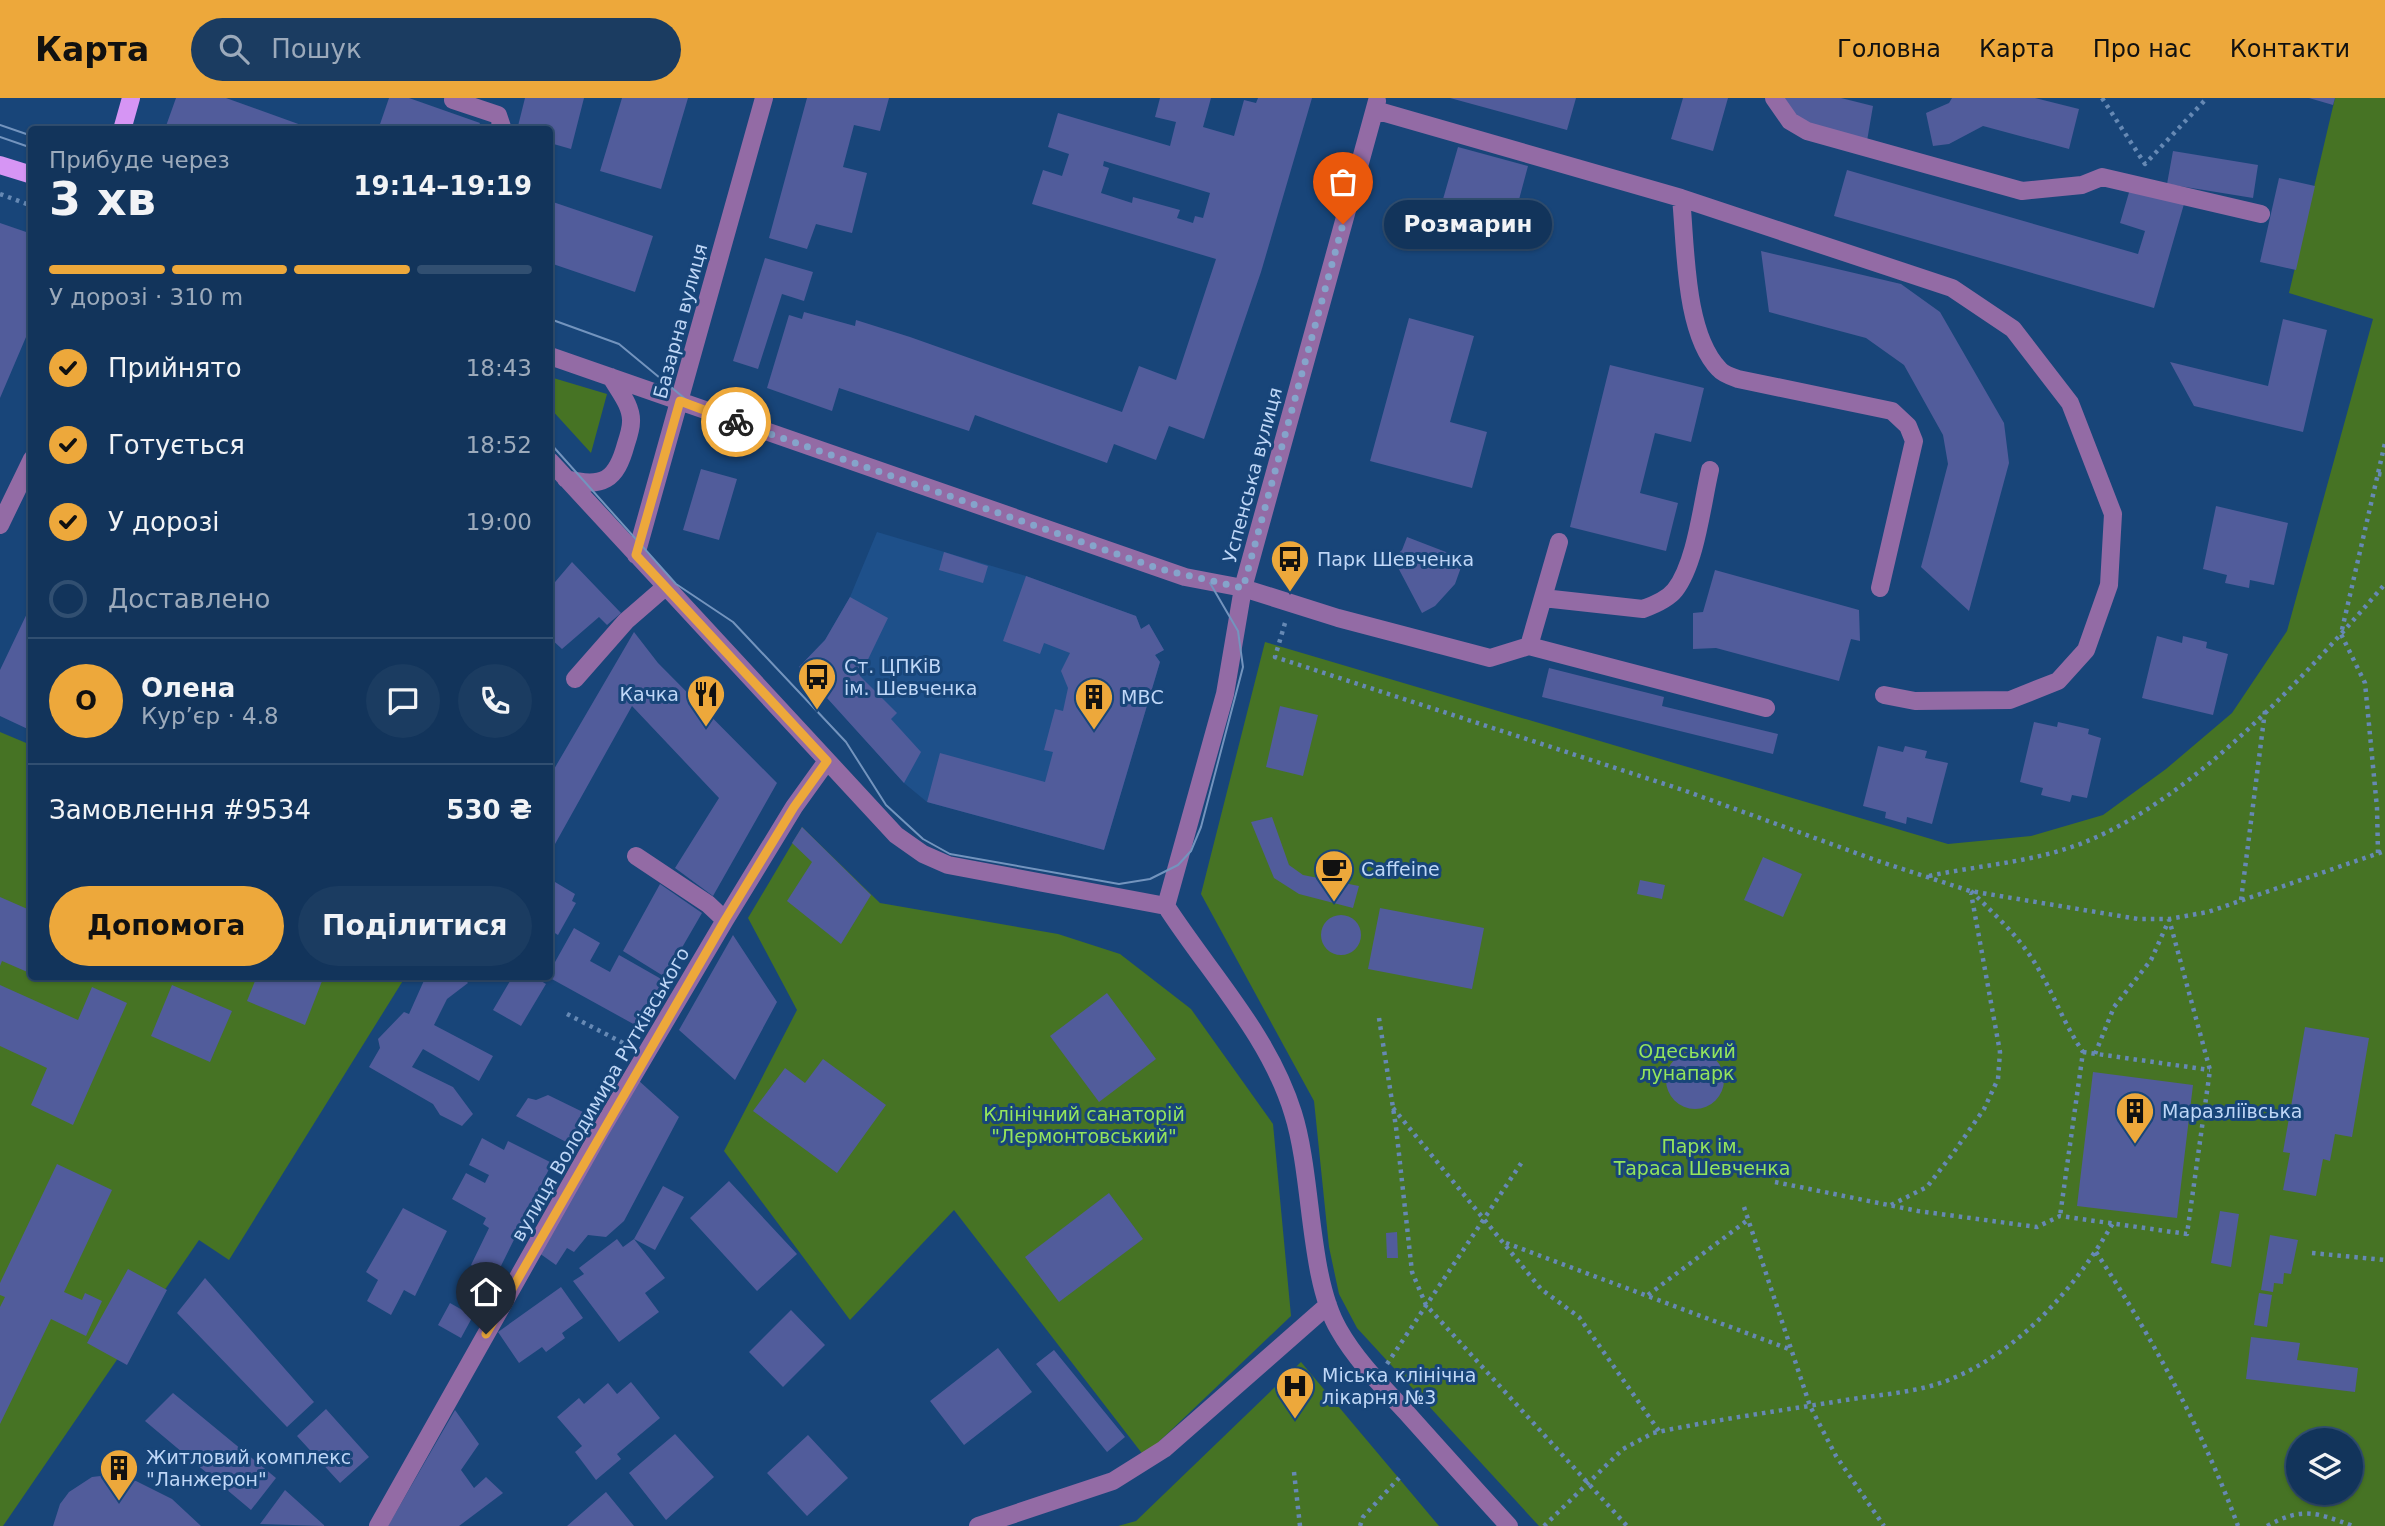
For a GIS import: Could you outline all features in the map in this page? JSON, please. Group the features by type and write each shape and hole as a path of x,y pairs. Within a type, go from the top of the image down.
{"main road":[{"path":"123,126 131,98"},
{"path":"0,165 28,173"}],"street":[{"name":"Базарна вулиця","path":"636,555 688,404 764,98"},
{"path":"1774,98 1790,121 1807,131 2022,191 2082,185 2102,177 2261,214"},
{"path":"453,100 498,115 502,126"},
{"path":"1377,104 1681,198 1952,288 2013,329 2070,403 2113,514 2109,585 2086,650 2058,681 2010,700 1915,701 1884,695"},
{"name":"Успенська вулиця","path":"1166,906 1225,694 1243,588 1377,104"},
{"path":"1681,198 1694,321 1705,349 1720,371 1738,379 1892,411 1908,426 1914,441 1880,588"},
{"path":"553,357 1025,523 1210,583 1243,588 1290,604 1490,658 1529,646 1766,708"},
{"path":"566,480 588,485 606,481 617,469 631,422 626,400 611,377"},
{"path":"553,465 636,555 658,594 827,761 896,835 923,854 961,868 1166,906 1267,1051 1281,1080 1303,1147 1318,1256 1328,1304 1338,1328 1377,1380 1509,1526"},
{"path":"0,525 28,467"},
{"path":"1543,598 1643,609 1657,604 1675,590 1687,564 1710,470"},
{"path":"1529,646 1559,542"},
{"path":"625,641 658,594"},
{"path":"575,679 626,621 658,594"},
{"name":"вулиця Володимира Рутківського","path":"377,1526 601,1130 794,807 827,761"},
{"path":"636,856 708,904 725,920"},
{"path":"978,1526 1113,1481 1164,1449 1328,1304"}],"path":[{"path":"2102,98 2145,164 2207,98"},
{"path":"0,194 28,204"},
{"path":"2378,853 2373,756 2365,683 2342,634 2385,443"},
{"path":"2378,474 2385,475"},
{"path":"1926,877 2021,859 2084,843 2130,821 2185,783 2265,710 2342,634 2385,584"},
{"path":"1290,604 1275,657 1683,790 1970,891 2138,919 2169,919 2208,912 2385,850"},
{"path":"2241,901 2265,710"},
{"path":"1970,891 2017,936 2040,971 2061,1019 2082,1052 2060,1216"},
{"path":"1890,1205 1927,1187 1984,1109 1998,1079 2000,1052 1970,891"},
{"path":"2095,1054 2114,1007 2151,960 2169,919"},
{"path":"1774,1182 1890,1205 2037,1227 2060,1216 2187,1234 2210,1070 2169,919"},
{"path":"567,1014 626,1044"},
{"path":"1379,1018 1412,1272 1426,1305 1627,1526"},
{"path":"2082,1052 2210,1070"},
{"path":"1392,1107 1485,1217 1541,1289 1579,1317 1659,1431"},
{"path":"1377,1380 1524,1159"},
{"path":"1744,1207 1810,1406 1836,1456 1884,1526"},
{"path":"1647,1296 1749,1219"},
{"path":"1544,1526 1634,1440 1659,1431 1928,1387 1983,1362 2010,1344 2048,1311 2096,1252 2113,1223"},
{"path":"1506,1243 1789,1349"},
{"path":"2096,1252 2182,1403 2224,1488 2238,1526"},
{"path":"2312,1253 2385,1260"},
{"path":"1294,1472 1300,1526"},
{"path":"1360,1526 1363,1517 1399,1479"},
{"path":"2267,1526 2288,1514 2314,1512 2353,1526"}],"shaded area":[{"path":"877,532 1026,576 1136,616 1141,629 1149,624 1164,650 1155,655 1160,662 1104,850 927,802 904,783 799,667 825,640 850,597"}],"green space":[{"name":"Парк ім. Тараса Шевченка","path":"2335,98 2385,98 2385,1526 1539,1526 1357,1328 1339,1294 1329,1247 1314,1101 1201,894 1265,642 1948,844 2031,836 2103,815 2166,769 2232,713 2287,631 2373,319 2289,293"},
{"path":"553,378 607,394 591,453 553,411"},
{"path":"0,732 28,744 28,980 403,980 229,1260 199,1240 3,1526 0,1526"},
{"name":"Клінічний санаторій \"Лермонтовський\"","path":"802,827 880,903 1058,934 1120,954 1191,1009 1273,1124 1291,1316 1144,1456 954,1210 850,1320 724,1151 797,1010 748,918"},
{"name":"Міська клінічна лікарня №3","path":"1301,1362 1439,1526 1118,1526 1136,1521"}],"building":[{"path":"176,98 226,98 304,126 166,126"},
{"path":"389,98 409,98 480,123 479,126 379,126"},
{"path":"525,98 584,98 571,149 553,144 553,126 518,126"},
{"path":"622,98 688,98 661,189 600,171"},
{"path":"807,98 889,98 880,131 854,125 843,167 867,173 852,233 816,224 807,249 769,238"},
{"path":"1160,98 1211,98 1203,127 1234,136 1244,100 1256,103 1258,98 1312,98 1261,272 1204,439 1169,426 1156,460 1114,444 1107,463 975,415 969,431 839,388 832,411 767,388 789,315 802,319 804,312 855,326 856,320 1122,412 1139,366 1176,380 1216,259 1032,204 1043,170 1062,176 1069,154 1048,147 1058,113 1170,146 1176,122 1155,117","holes":["1104,161 1210,193 1203,218 1195,216 1193,223 1177,218 1180,210 1133,197 1132,203 1101,193 1109,168 1103,166"]},
{"path":"1450,98 1576,98 1567,130"},
{"path":"1683,98 1728,98 1713,151 1671,139"},
{"path":"1784,98 1841,98 1873,106 1867,141 1808,127 1793,115"},
{"path":"1952,98 2035,98 2079,109 2069,149 1983,126 1949,144 1933,146 1926,113 1949,103"},
{"path":"2309,98 2335,98 2333,105"},
{"path":"1458,147 1528,166 1510,233 1439,213"},
{"path":"2173,151 2258,165 2253,198 2167,184"},
{"path":"1847,170 2138,254 2145,231 2120,223 2130,189 2184,204 2154,308 1834,216"},
{"path":"2279,178 2315,186 2296,270 2260,262"},
{"path":"553,202 653,236 635,292 553,264"},
{"path":"0,223 28,233 28,332 0,398"},
{"path":"1761,251 1901,284 1940,312 2004,423 2009,463 1969,611 1921,567 1948,464 1943,435 1904,365 1866,338 1769,312"},
{"path":"765,258 813,272 804,301 782,294 758,369 733,361"},
{"path":"1409,318 1474,336 1450,422 1487,432 1472,488 1370,461"},
{"path":"2283,319 2327,330 2303,432 2194,406 2170,362 2268,386"},
{"path":"1610,365 1704,388 1691,442 1655,433 1640,493 1678,503 1666,551 1570,527"},
{"path":"701,469 737,479 719,540 683,530"},
{"path":"2216,506 2288,523 2274,585 2250,580 2249,588 2225,583 2227,575 2203,569"},
{"path":"1407,537 1464,559 1455,584 1435,606 1422,613 1393,558 1402,550"},
{"path":"944,552 988,566 983,583 939,570"},
{"path":"572,562 621,613 607,625 599,617 562,649 553,641 553,584"},
{"path":"1715,570 1859,610 1860,641 1851,639 1839,681 1716,648 1693,649 1693,613 1703,612"},
{"name":"МВС","path":"1026,576 1136,616 1141,629 1149,624 1164,650 1155,655 1160,662 1104,850 927,802 940,753 1045,782 1053,752 1044,750 1055,709 1063,711 1068,688 1061,671 1070,653 1044,643 1040,654 1003,641"},
{"path":"850,597 888,618 860,676 897,713 891,719 921,752 904,783 799,667 825,640"},
{"path":"28,611 28,729 0,716 0,670"},
{"path":"634,632 658,663 777,783 713,896 675,868 719,798 632,706 553,848 553,771"},
{"path":"2157,636 2182,643 2183,636 2207,642 2206,648 2228,654 2213,715 2142,698"},
{"path":"1549,668 1664,697 1662,706 1778,734 1773,754 1542,697"},
{"path":"1280,706 1318,715 1303,776 1266,767"},
{"path":"2034,722 2057,727 2058,722 2089,729 2088,734 2101,738 2087,798 2072,795 2070,802 2041,795 2043,788 2020,782"},
{"path":"1878,746 1903,752 1905,746 1927,751 1925,758 1948,763 1932,824 1907,817 1906,824 1885,818 1886,812 1863,806"},
{"path":"1272,817 1289,865 1303,875 1359,886 1353,908 1299,894 1274,878 1251,822"},
{"path":"802,827 871,895 841,944 787,901 812,862 792,843"},
{"path":"1763,857 1802,874 1783,917 1744,900"},
{"path":"1640,880 1665,885 1662,899 1637,894"},
{"path":"555,882 575,894 572,901 576,903 558,935 553,932"},
{"path":"660,884 702,913 665,977 623,951"},
{"path":"0,897 28,909 28,972 2,961 0,966"},
{"path":"1380,908 1484,928 1472,989 1368,969"},
{"path":"1341,915 1349,916 1355,921 1360,927 1360,943 1355,949 1349,954 1341,955 1333,954 1327,949 1322,943 1321,935 1322,927 1327,921 1333,916"},
{"path":"574,928 600,943 590,961 610,972 619,955 663,980 637,1026 553,980 553,966"},
{"path":"733,935 777,1002 735,1080 679,1030"},
{"path":"255,980 322,980 305,1025 247,1001"},
{"path":"424,980 465,980 468,983 447,999 434,1025 493,1056 479,1081 423,1049 412,1067 453,1087 473,1114 462,1126 440,1115 433,1104 369,1067 380,1048 378,1039 404,1012 409,1014"},
{"path":"511,980 540,980 546,984 521,1026 493,1010"},
{"path":"0,985 78,1020 92,987 127,1003 73,1125 31,1105 47,1068 0,1046"},
{"path":"172,985 232,1011 210,1062 151,1036"},
{"path":"1107,993 1156,1059 1099,1102 1050,1036"},
{"path":"2305,1027 2369,1038 2352,1137 2335,1134 2330,1161 2323,1159 2316,1196 2283,1190 2290,1153 2283,1152"},
{"path":"1695,1051 1706,1053 1719,1064 1724,1080 1722,1091 1711,1104 1695,1109 1684,1107 1671,1096 1666,1080 1668,1069 1679,1056"},
{"path":"823,1059 886,1105 837,1173 753,1111 785,1068 805,1083"},
{"name":"Маразліївська","path":"2093,1072 2193,1085 2177,1218 2077,1206"},
{"path":"638,1080 679,1117 624,1221 606,1237 588,1235 574,1252 567,1248 556,1265 539,1253"},
{"path":"548,1095 587,1114 570,1144 516,1116 528,1098 536,1100"},
{"path":"482,1138 504,1150 508,1141 552,1163 495,1278 471,1265 489,1228 483,1224 486,1218 452,1199 466,1173 485,1183 489,1175 469,1165"},
{"path":"57,1164 112,1190 64,1292 82,1300 85,1293 102,1301 86,1336 51,1319 0,1424 0,1307 5,1297 0,1295 0,1283"},
{"path":"729,1181 797,1254 757,1291 690,1218"},
{"path":"663,1186 684,1197 655,1250 634,1239"},
{"path":"1109,1193 1143,1239 1059,1302 1025,1257"},
{"path":"403,1208 447,1231 415,1296 404,1290 391,1315 367,1301 378,1280 366,1272"},
{"path":"2220,1211 2239,1214 2231,1267 2211,1263"},
{"path":"1397,1232 1398,1258 1387,1258 1386,1233"},
{"path":"2270,1235 2298,1240 2291,1274 2284,1273 2283,1284 2274,1283 2273,1292 2261,1290"},
{"path":"617,1239 623,1247 634,1239 665,1278 645,1293 659,1312 619,1342 573,1281 584,1274 579,1268"},
{"path":"128,1269 167,1290 127,1365 87,1343"},
{"path":"205,1278 314,1402 287,1427 177,1313"},
{"path":"561,1287 583,1318 562,1333 565,1338 546,1352 542,1347 519,1363 498,1332"},
{"path":"2259,1293 2272,1295 2267,1327 2254,1325"},
{"path":"450,1303 473,1316 461,1338 438,1325"},
{"path":"791,1310 825,1345 783,1387 749,1352"},
{"path":"2251,1337 2300,1343 2297,1360 2358,1368 2355,1392 2246,1379"},
{"path":"998,1348 1032,1392 964,1445 930,1401"},
{"path":"1054,1350 1125,1437 1107,1452 1036,1364"},
{"path":"631,1382 660,1418 617,1454 621,1459 596,1480 575,1452 582,1446 557,1417 579,1398 584,1404 608,1383 617,1394"},
{"path":"173,1393 276,1478 251,1510 145,1421"},
{"path":"326,1409 369,1457 340,1483 297,1436"},
{"path":"455,1410 479,1444 461,1470 474,1488 486,1477 503,1493 459,1526 388,1526"},
{"path":"675,1434 714,1477 666,1520 629,1473"},
{"path":"808,1435 848,1478 807,1516 767,1473"},
{"name":"Житловий комплекс \"Ланжерон\"","path":"109,1475 136,1481 172,1499 201,1526 53,1526 60,1504 69,1492 92,1477"},
{"path":"285,1490 325,1526 260,1524"},
{"path":"606,1492 634,1526 567,1526"}],"tram line":[{"path":"0,125 28,135"},
{"path":"0,137 28,147"},
{"path":"553,320 619,344 695,407"},
{"path":"553,446 676,584 733,622 846,742 886,805 923,839 950,854 1119,884 1150,879 1178,865 1191,851 1201,827 1243,667 1238,631 1210,583"}],"way so far":[{"path":"736,422 1160,569 1210,583 1243,588 1343,224"}],"place":[{"name":"Розмарин","path":"1343,224"},
{"name":"Парк Шевченка","path":"1290,593"},
{"name":"Ст. ЦПКіВ ім. Шевченка","path":"817,711"},
{"name":"Качка","path":"706,728"},
{"name":"МВС","path":"1094,731"},
{"name":"Caffeine","path":"1334,903"},
{"name":"Маразліївська","path":"2135,1145"},
{"name":"Міська клінічна лікарня №3","path":"1295,1420"},
{"name":"Житловий комплекс \"Ланжерон\"","path":"119,1502"}],"route":[{"path":"486,1334 601,1130 725,920 794,807 827,761 636,555 680,401 736,422"}],"park label":[{"name":"Одеський лунапарк","path":"1687,1062"}]}
